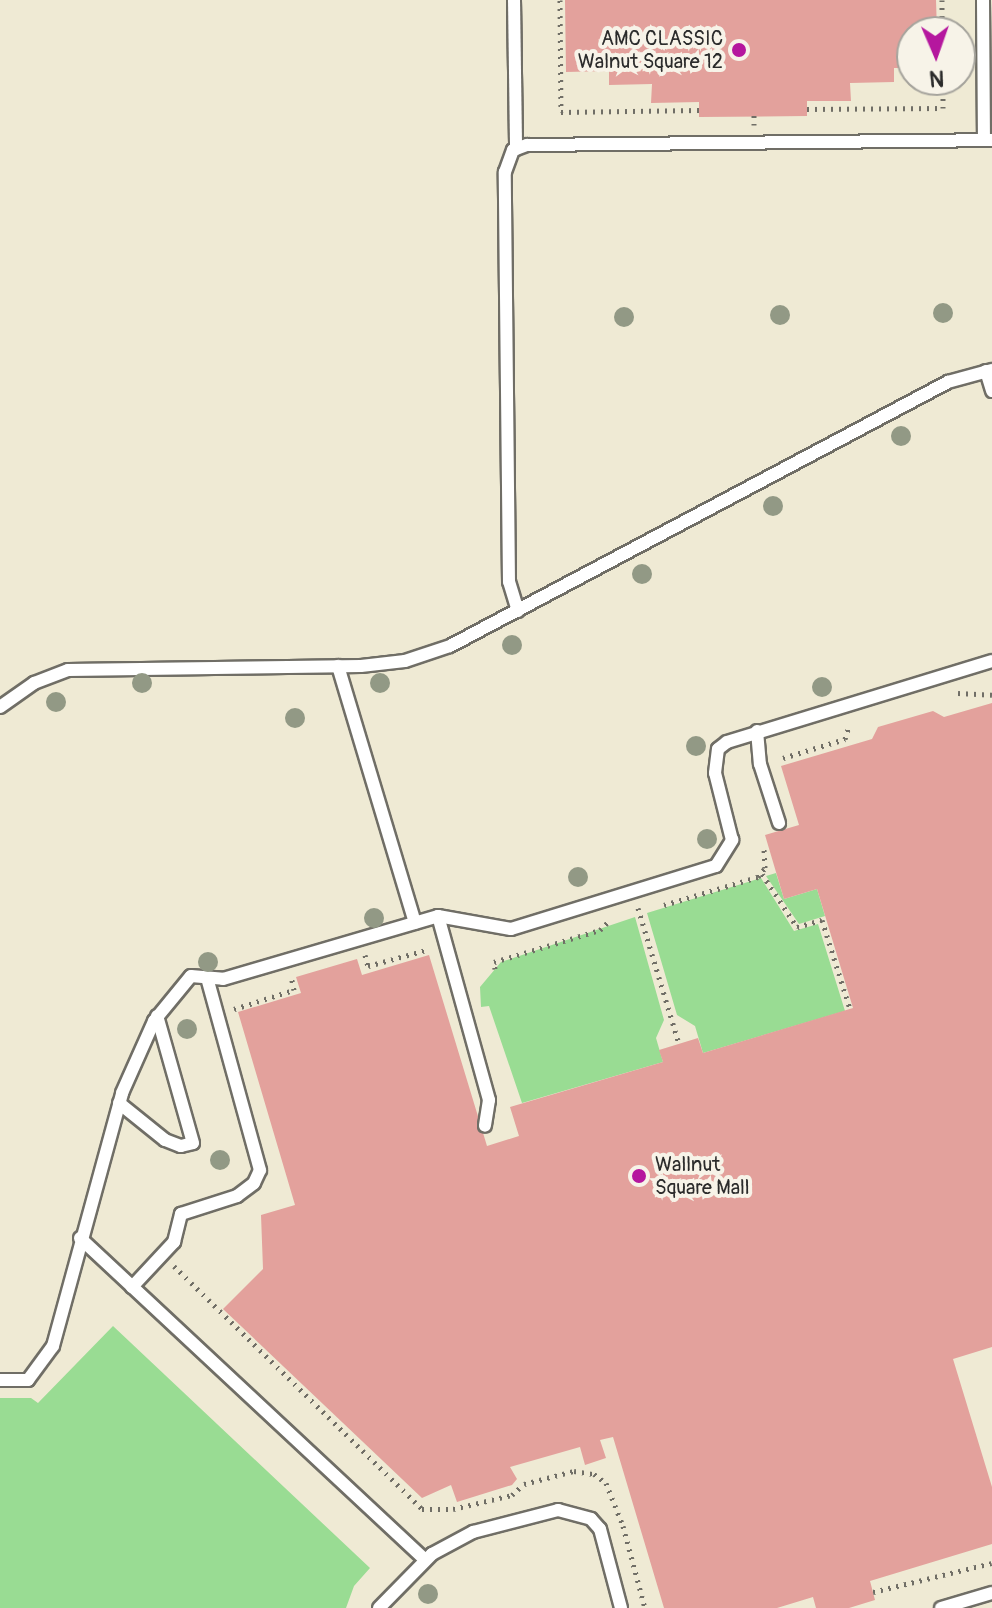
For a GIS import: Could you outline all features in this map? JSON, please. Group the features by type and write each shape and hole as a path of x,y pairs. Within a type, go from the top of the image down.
{"lane":[{"path":"514,0 516,149 505,172 509,582 518,611"},
{"path":"516,149 527,145 988,140 983,0"},
{"path":"0,707 34,683 68,670 338,666 405,661 450,646 948,382 989,370 992,391"},
{"path":"0,1380 28,1380 53,1346 119,1103 157,1016 191,976 223,979 438,916 511,929 724,860 732,840 715,758 727,742 992,661"},
{"path":"338,666 415,923"},
{"path":"757,731 760,764 779,823"},
{"path":"438,916 489,1100 485,1126"},
{"path":"132,1287 174,1242 181,1214 237,1196 254,1183 260,1170 207,978"},
{"path":"119,1103 165,1140 181,1146 193,1143 157,1016"},
{"path":"80,1238 425,1560"},
{"path":"379,1608 425,1560 473,1532 542,1512 572,1513 591,1519 600,1529 621,1608"},
{"path":"941,1608 992,1593"}],"path":[{"path":"560,0 561,112 700,110"},
{"path":"807,109 943,108 943,96"},
{"path":"948,696 962,692 981,698 992,695"},
{"path":"783,758 845,739 846,727 861,723"},
{"path":"764,849 762,874 797,927 822,920 850,1009"},
{"path":"628,916 762,874"},
{"path":"633,892 679,1044"},
{"path":"495,969 494,962 600,930 616,919"},
{"path":"350,958 364,954 368,966 426,950"},
{"path":"234,1009 294,990 291,976 306,971"},
{"path":"164,1256 422,1509 453,1509 512,1495 524,1484 574,1471 594,1474 606,1483 623,1526 645,1608"},
{"path":"873,1592 992,1563"}],"green space":[{"path":"776,873 784,899 817,889 825,916 799,924 766,876"},
{"path":"761,878 794,931 818,924 845,1011 703,1053 695,1026 677,1015 647,913"},
{"path":"635,917 664,1020 656,1038 663,1062 522,1103 489,1006 481,1007 480,987 501,962"},
{"path":"113,1326 370,1568 354,1586 346,1608 0,1608 0,1398 31,1398 38,1403"}],"building":[{"name":"AMC CLASSIC Walnut Square 12","path":"565,0 936,0 936,16 896,16 894,82 850,83 851,101 807,101 807,116 699,117 699,102 651,103 652,84 609,85 609,71 566,72"},
{"name":"Wallnut Square Mall","path":"992,703 992,1347 953,1359 992,1487 992,1544 870,1581 875,1600 849,1608 816,1608 813,1597 777,1608 664,1608 613,1437 600,1440 606,1458 585,1465 580,1447 510,1467 517,1479 512,1485 457,1502 451,1485 422,1498 223,1309 263,1269 261,1215 295,1205 238,1012 301,993 296,977 357,959 362,975 429,955 487,1146 519,1136 510,1107 663,1062 659,1050 698,1038 703,1053 853,1008 817,889 784,899 765,835 799,825 781,766 872,739 878,727 933,711 944,717"}],"place":[{"name":"AMC CLASSIC Walnut Square 12","path":"739,50"},
{"name":"Wallnut Square Mall","path":"639,1176"}]}
